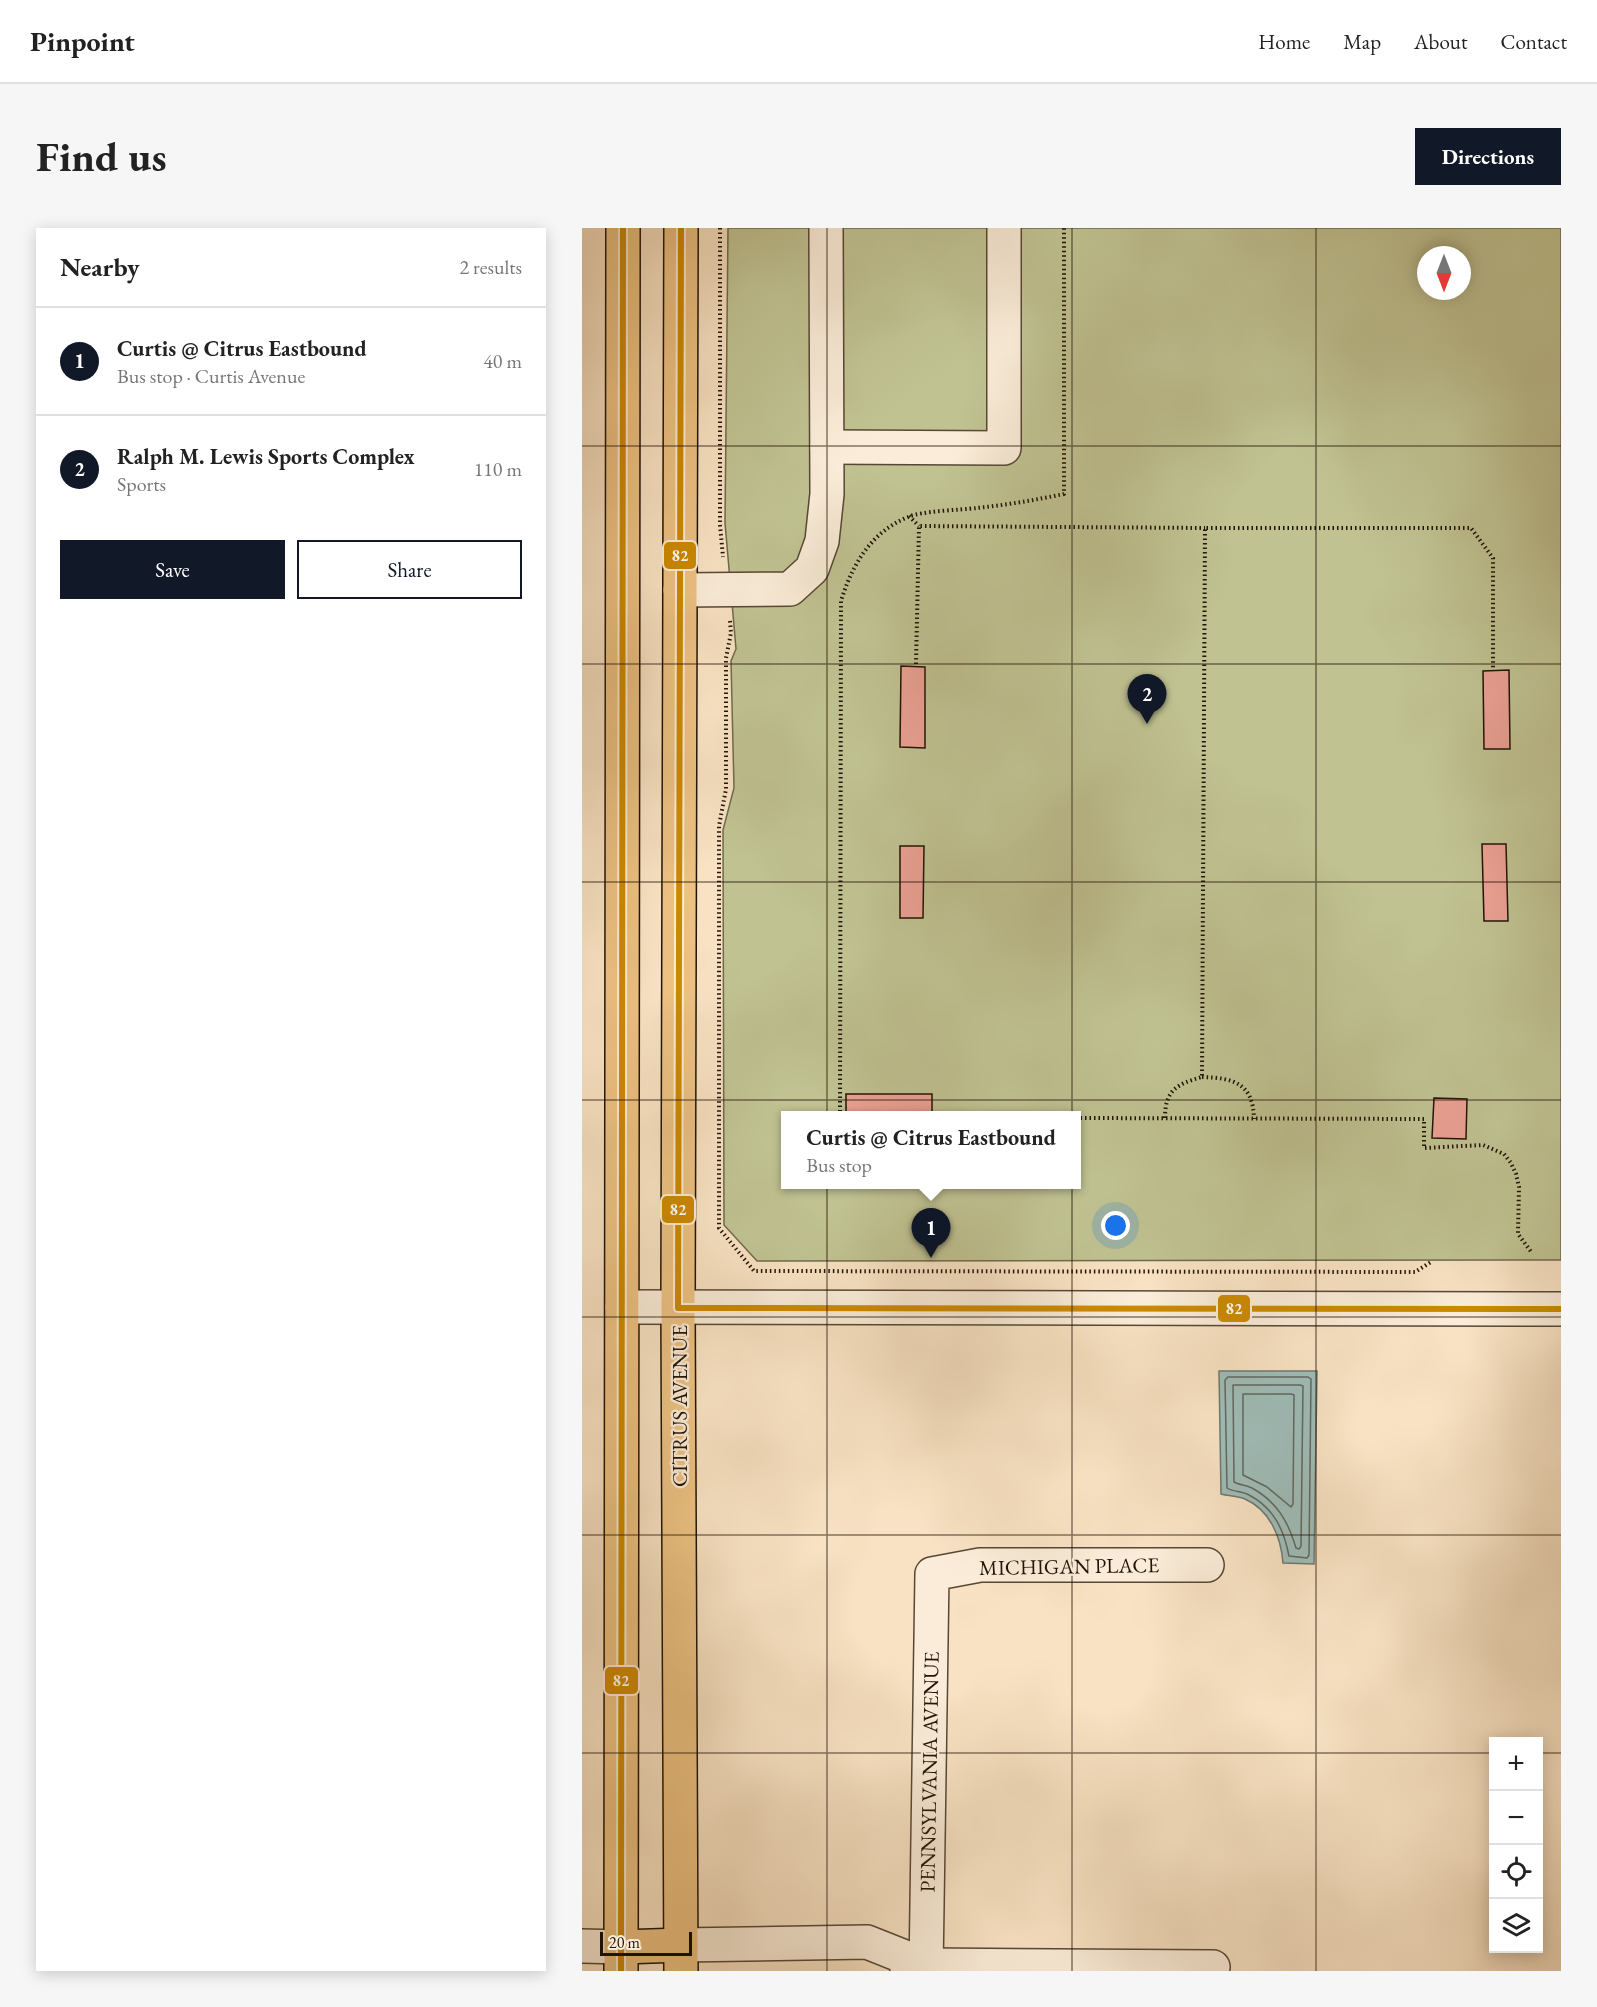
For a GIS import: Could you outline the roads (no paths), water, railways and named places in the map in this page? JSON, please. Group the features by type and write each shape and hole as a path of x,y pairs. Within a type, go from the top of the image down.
{"main road":[{"path":"623,228 622,1959 681,1958"},
{"name":"CITRUS AVENUE","path":"681,228 678,1308 681,1958"}],"street":[{"path":"680,590 790,589 812,569 822,541 827,494 826,228"},
{"path":"827,447 1004,448 1004,228"},
{"path":"622,1307 1561,1309"},
{"name":"MICHIGAN PLACE","path":"932,1574 980,1566 1207,1566"},
{"name":"PENNSYLVANIA AVENUE","path":"919,1969 932,1574"},
{"path":"681,1958 867,1942 919,1969 1213,1968"},
{"path":"582,1946 622,1959"}],"water":[{"path":"1219,1371 1317,1371 1314,1564 1283,1563 1277,1534 1261,1510 1245,1499 1221,1494"}],"place":[{"name":"Ralph M. Lewis Sports Complex","path":"1147,724"},
{"name":"Curtis @ Citrus Eastbound","path":"931,1258"}]}
